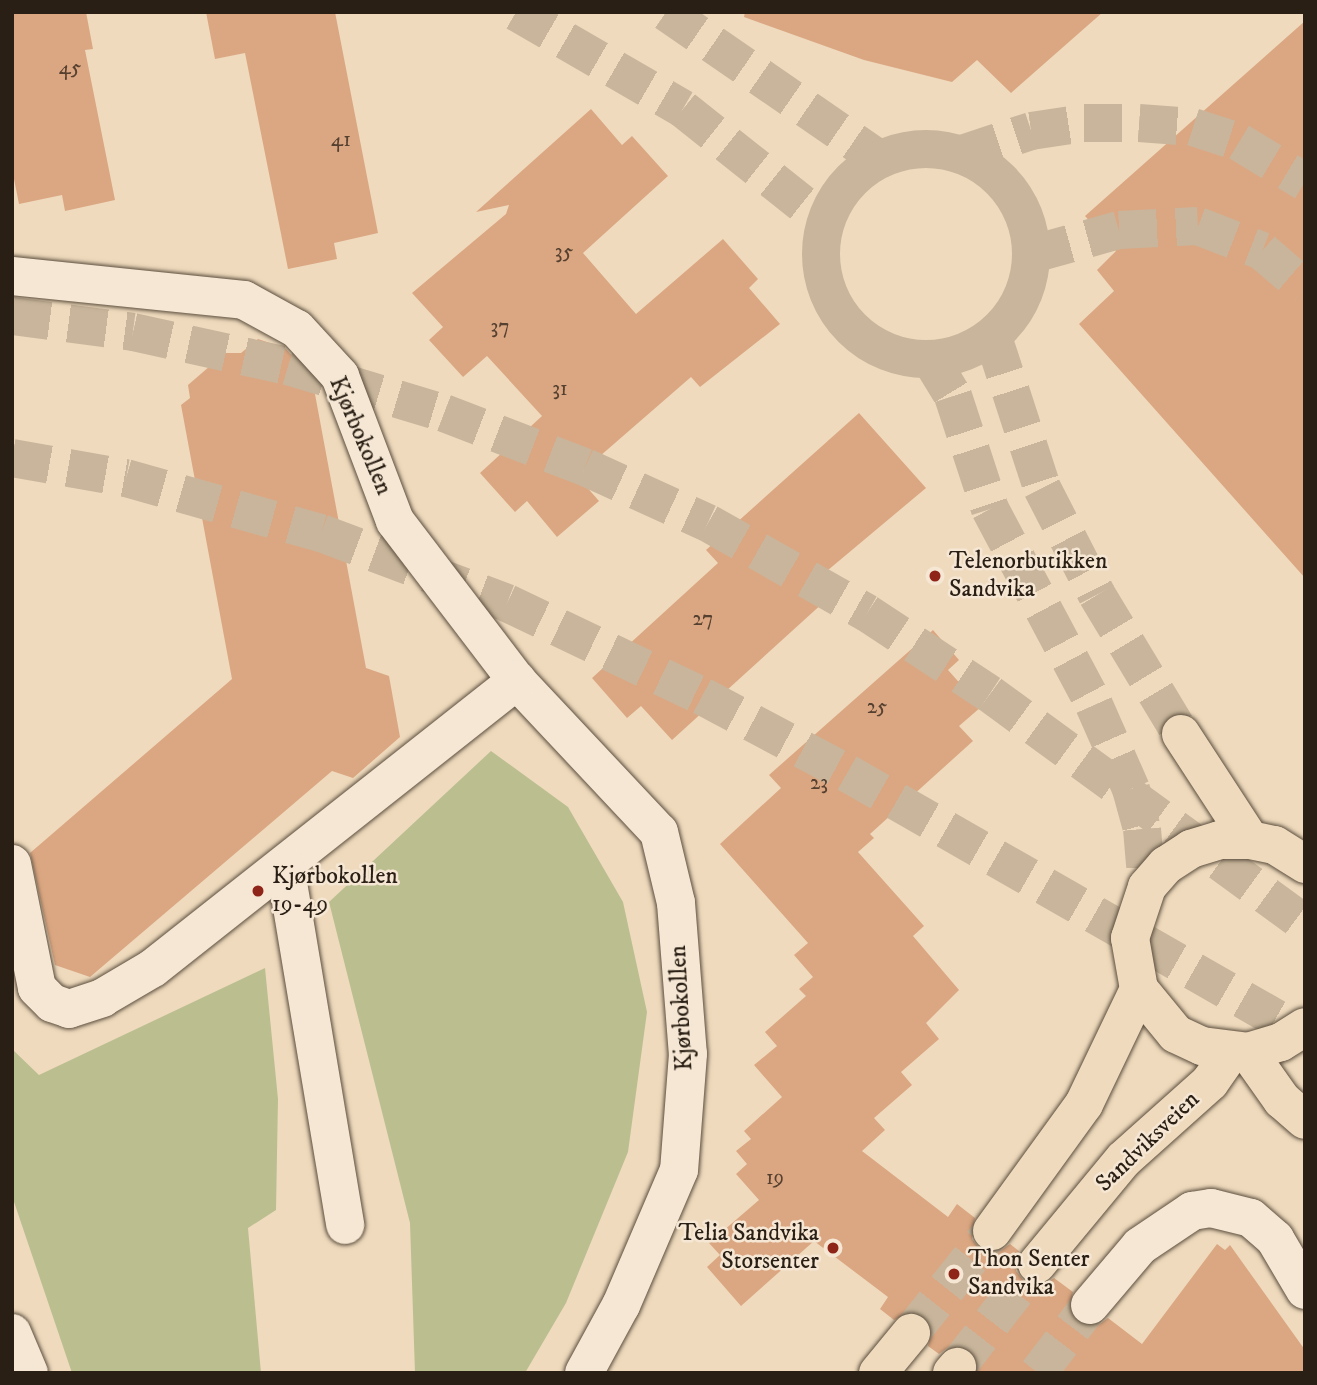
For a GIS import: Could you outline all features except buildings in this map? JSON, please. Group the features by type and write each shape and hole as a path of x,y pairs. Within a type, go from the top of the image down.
{"main road":[{"path":"1181,734 1250,839"},
{"path":"1305,864 1273,845 1250,839 1220,839 1191,849 1167,865 1147,887 1130,938 1139,989 1176,1034 1240,1052 1281,1042 1305,1027"},
{"path":"992,1231 1084,1104 1139,989"},
{"path":"1240,1052 1282,1100 1305,1121"},
{"name":"Sandviksveien","path":"1037,1264 1124,1159 1240,1052"},
{"path":"878,1373 911,1333"}],"street":[{"name":"Kjørbokollen","path":"12,276 244,300 297,329 340,376 395,521 517,681 659,832 676,903 688,1054 679,1170 621,1305 584,1373"},
{"path":"12,864 37,988 52,1003 69,1009 102,998 153,968 517,681"},
{"path":"285,865 345,1225"},
{"path":"1090,1305 1140,1246 1164,1226 1211,1208 1251,1218 1275,1239 1305,1290"},
{"path":"12,1333 29,1373"}],"green space":[{"path":"491,751 568,807 623,902 647,1012 628,1152 566,1303 525,1373 415,1373 410,1223 329,902"},
{"path":"265,968 278,1099 276,1210 248,1228 261,1373 72,1373 12,1196 12,1049 39,1075"}],"tunnel":[{"path":"516,12 683,109 825,222"},
{"path":"666,12 879,159"},
{"path":"962,154 1031,131 1084,123 1193,127 1239,142 1305,182"},
{"path":"926,149 966,157 1000,180 1023,214 1031,254 1023,294 1000,328 966,351 926,359 886,351 852,328 829,294 821,254 829,214 852,180 886,157 926,149"},
{"path":"1033,254 1119,230 1198,226 1262,251 1305,288"},
{"path":"12,316 133,332 288,366 444,413 585,467 708,523 867,613 990,694 1305,924"},
{"path":"993,337 1042,488 1097,595 1181,734"},
{"path":"931,360 953,396 990,509 1094,705 1131,789 1142,829 1147,887"},
{"path":"12,458 126,478 321,533 507,603 702,696 847,773 1305,1035"},
{"path":"911,1333 992,1231"},
{"path":"957,1367 1037,1264"},
{"path":"1038,1373 1090,1305"}],"place":[{"name":"Telenorbutikken Sandvika","path":"935,576"},
{"name":"Kjørbokollen 19-49","path":"258,891"},
{"name":"Telia Sandvika Storsenter","path":"833,1248"},
{"name":"Thon Senter Sandvika","path":"954,1274"}]}
